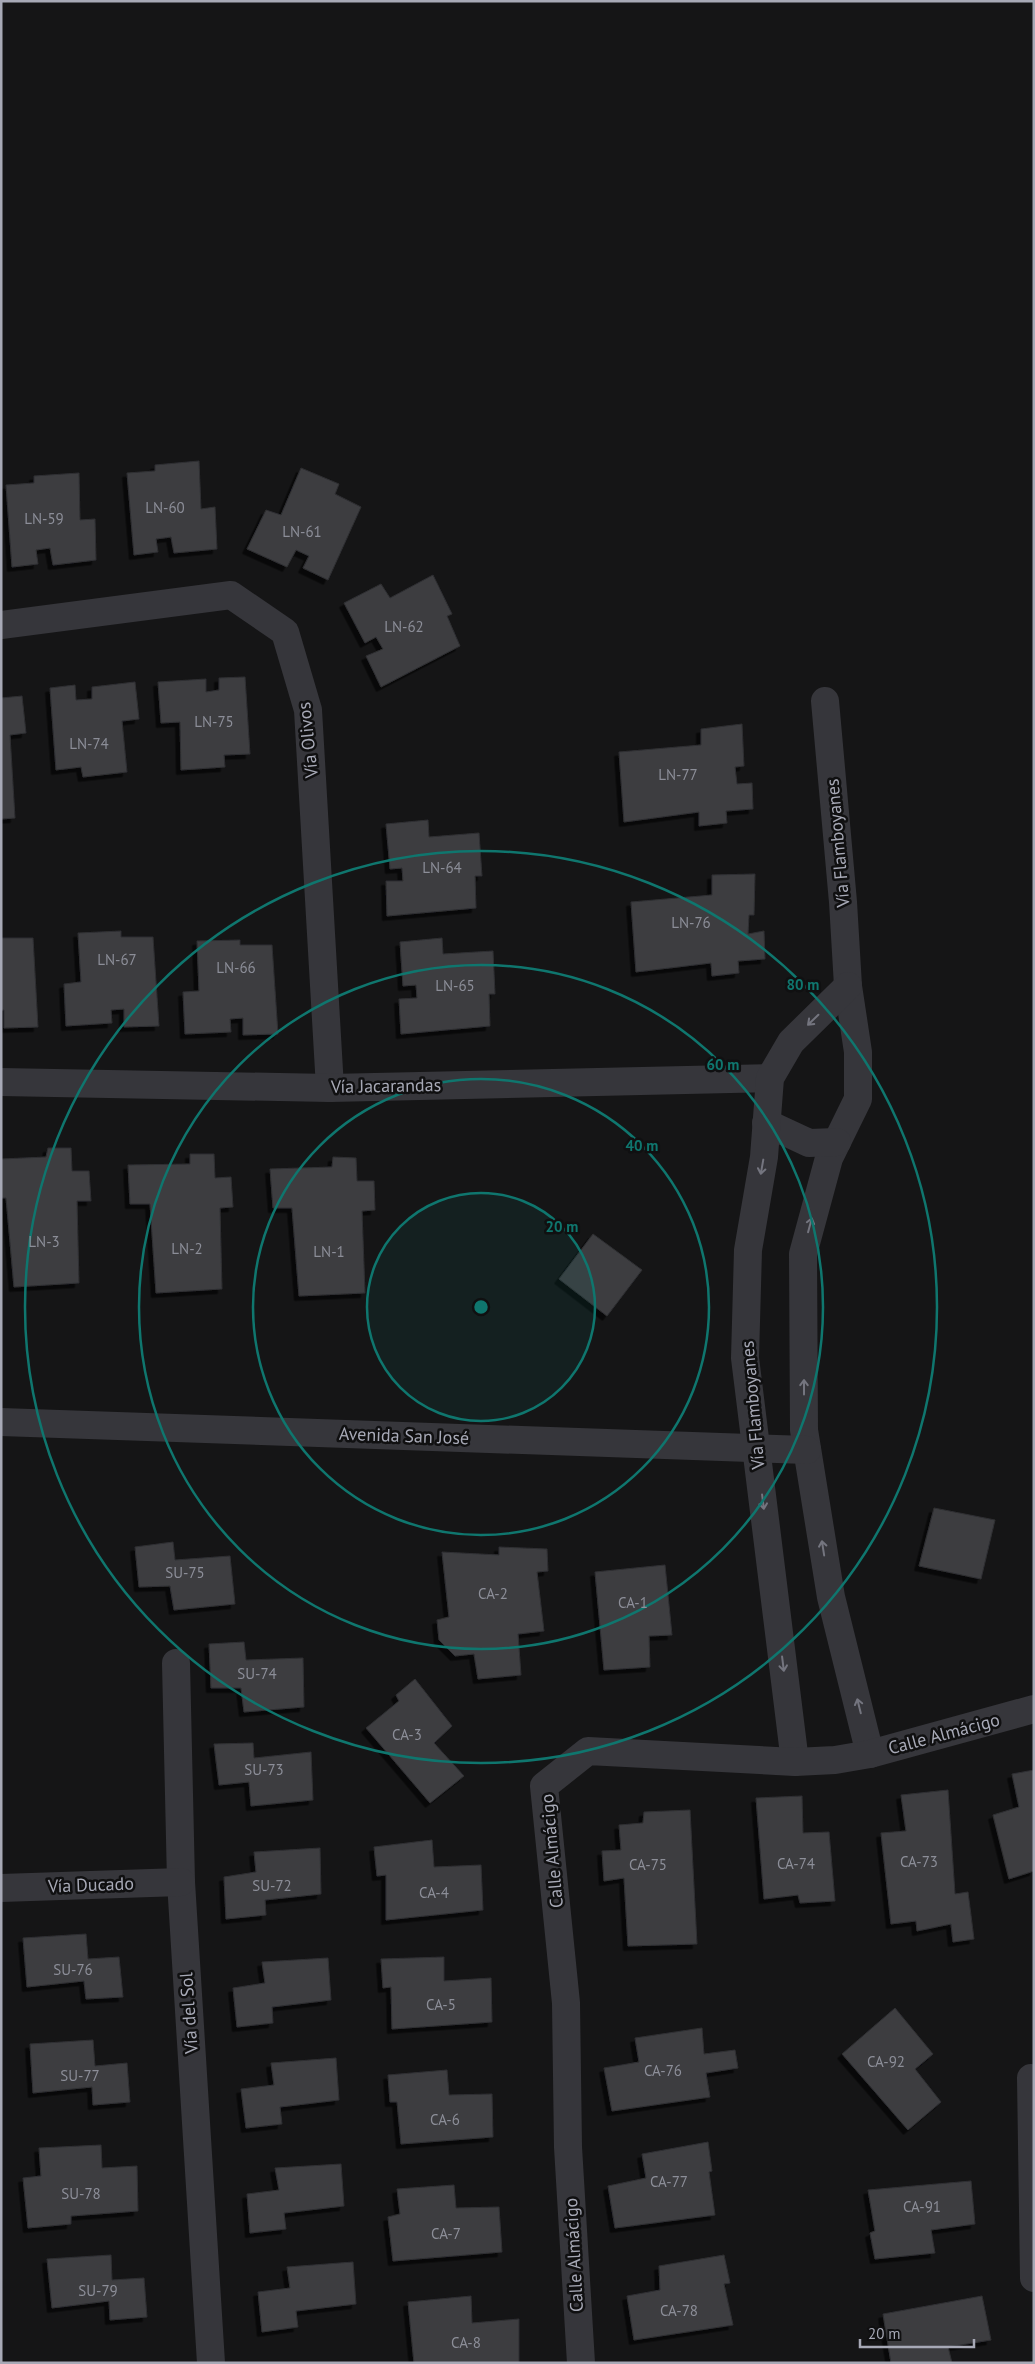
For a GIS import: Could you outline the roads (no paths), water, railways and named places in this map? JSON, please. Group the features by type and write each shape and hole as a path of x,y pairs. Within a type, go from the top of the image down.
{"street":[{"name":"Vía Olivos","path":"1,625 231,595 285,632 308,710 330,1088"},
{"name":"Vía Flamboyanes","path":"825,701 844,902 848,986 858,1052 858,1099 829,1158 803,1254 804,1430 831,1597 870,1754"},
{"name":"Vía Flamboyanes","path":"795,1762 745,1358 748,1250 764,1157 770,1078 791,1042 848,986"},
{"name":"Vía Jacarandas","path":"1,1082 330,1088 770,1078"},
{"path":"766,1124 809,1143 837,1142"},
{"name":"Avenida San José","path":"1,1422 807,1450"},
{"name":"Vía del Sol","path":"176,1663 180,1882 211,2363"},
{"name":"Calle Almácigo","path":"581,2363 568,2147 566,2004 544,1786 588,1751 795,1762 835,1760 870,1754 1034,1709"},
{"name":"Vía Ducado","path":"1,1888 180,1882"},
{"path":"1031,2078 1034,2278"}]}
